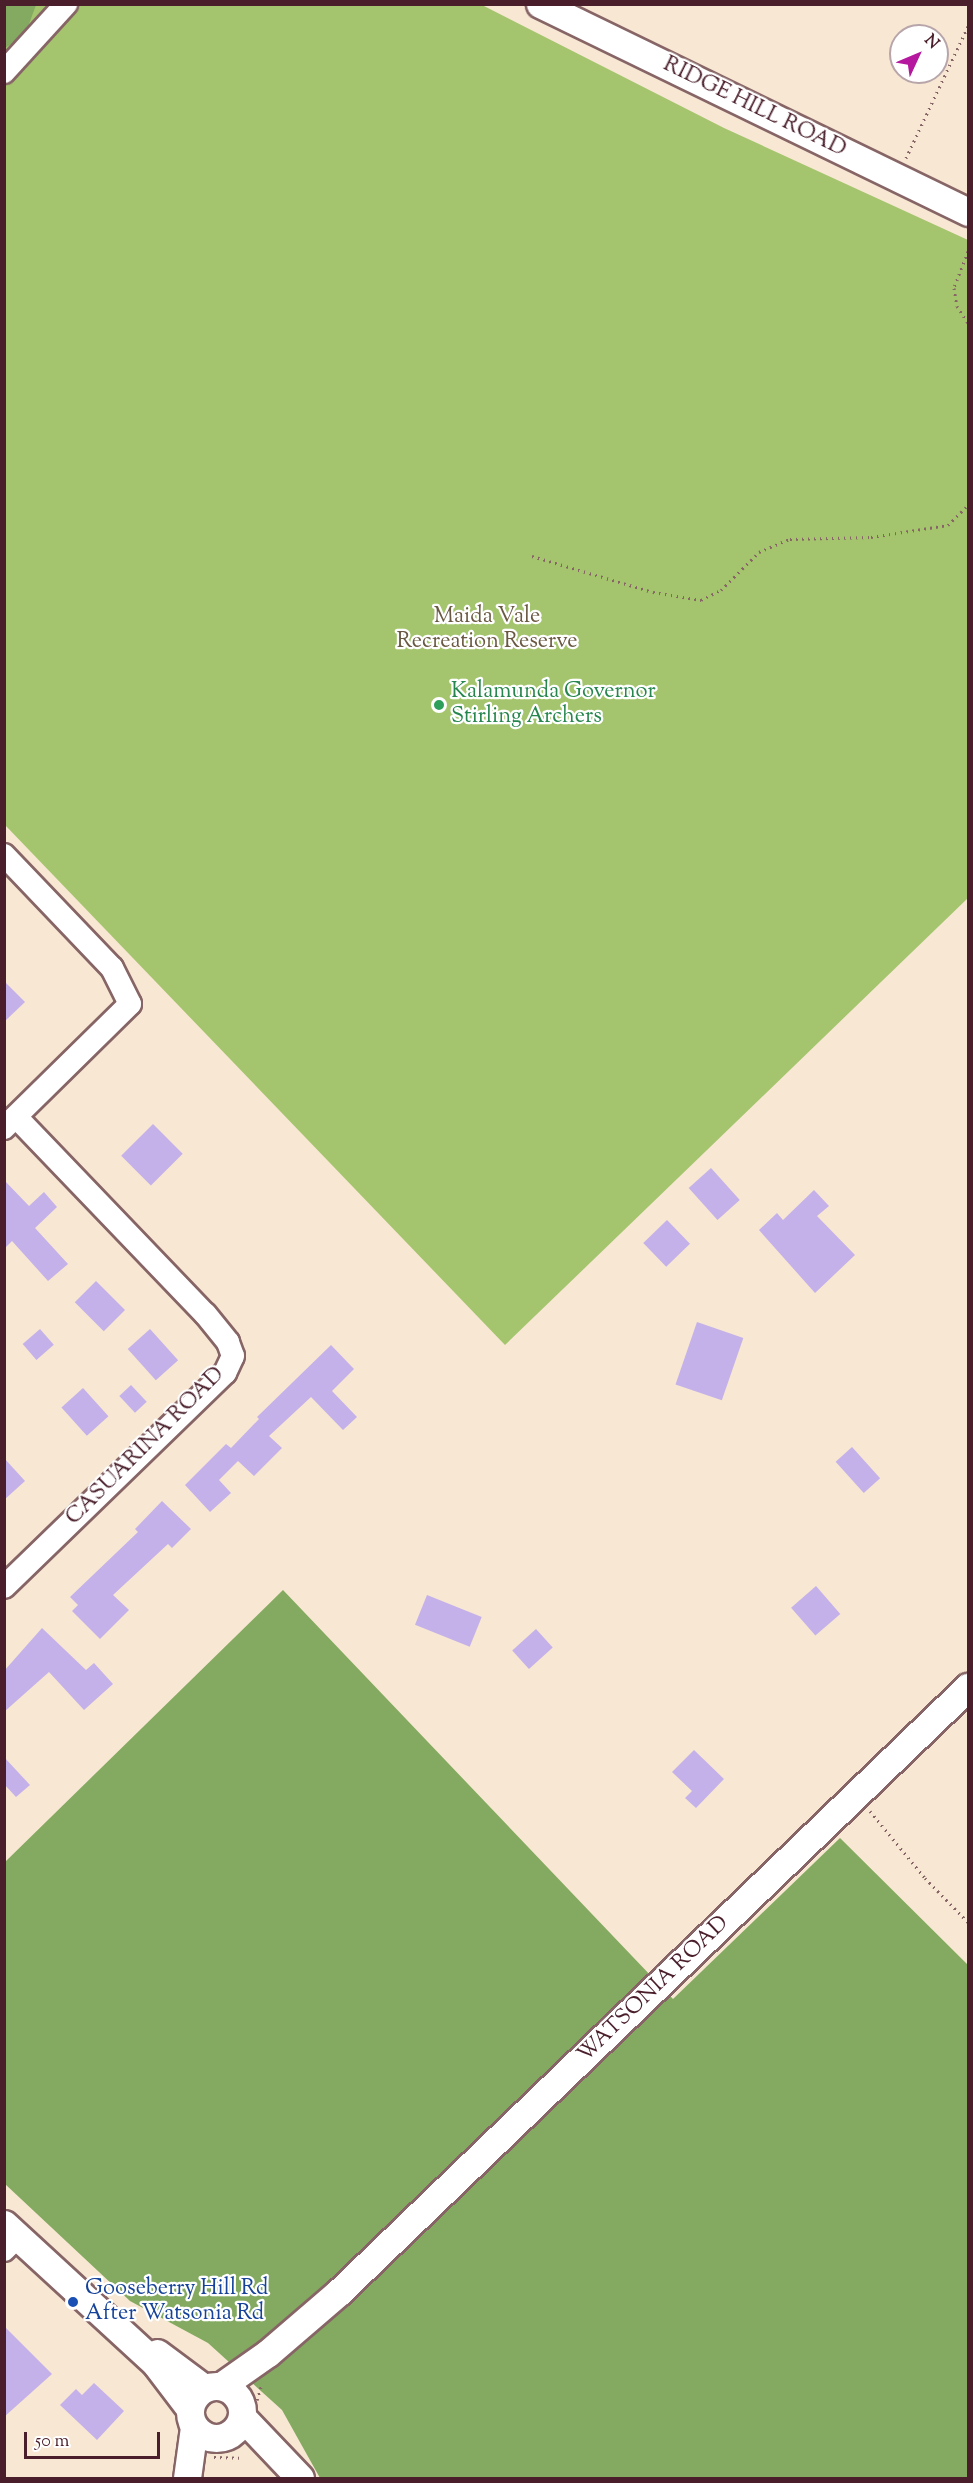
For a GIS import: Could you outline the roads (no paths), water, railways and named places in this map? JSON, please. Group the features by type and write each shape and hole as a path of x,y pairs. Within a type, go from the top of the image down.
{"street":[{"path":"4,72 66,4"},
{"name":"RIDGE HILL ROAD","path":"540,4 969,212"},
{"path":"4,855 112,968 130,1004 10,1123"},
{"name":"CASUARINA ROAD","path":"4,1587 219,1380 233,1356 228,1342 205,1314 10,1123"},
{"name":"WATSONIA ROAD","path":"187,2477 202,2402 268,2353 339,2292 969,1687"},
{"path":"9,2237 72,2282 92,2308 202,2402 211,2438 230,2436 300,2478"},
{"name":"WATSONIA ROAD","path":"187,2477 230,2436 265,2371 315,2325 339,2292"},
{"path":"202,2402 234,2393 230,2436"},
{"path":"230,2436 285,2478"}],"place":[{"name":"Kalamunda Governor Stirling Archers","path":"439,705"},
{"name":"Gooseberry Hill Rd After Watsonia Rd","path":"73,2302"}],"park label":[{"name":"Maida Vale Recreation Reserve","path":"487,630"}]}
